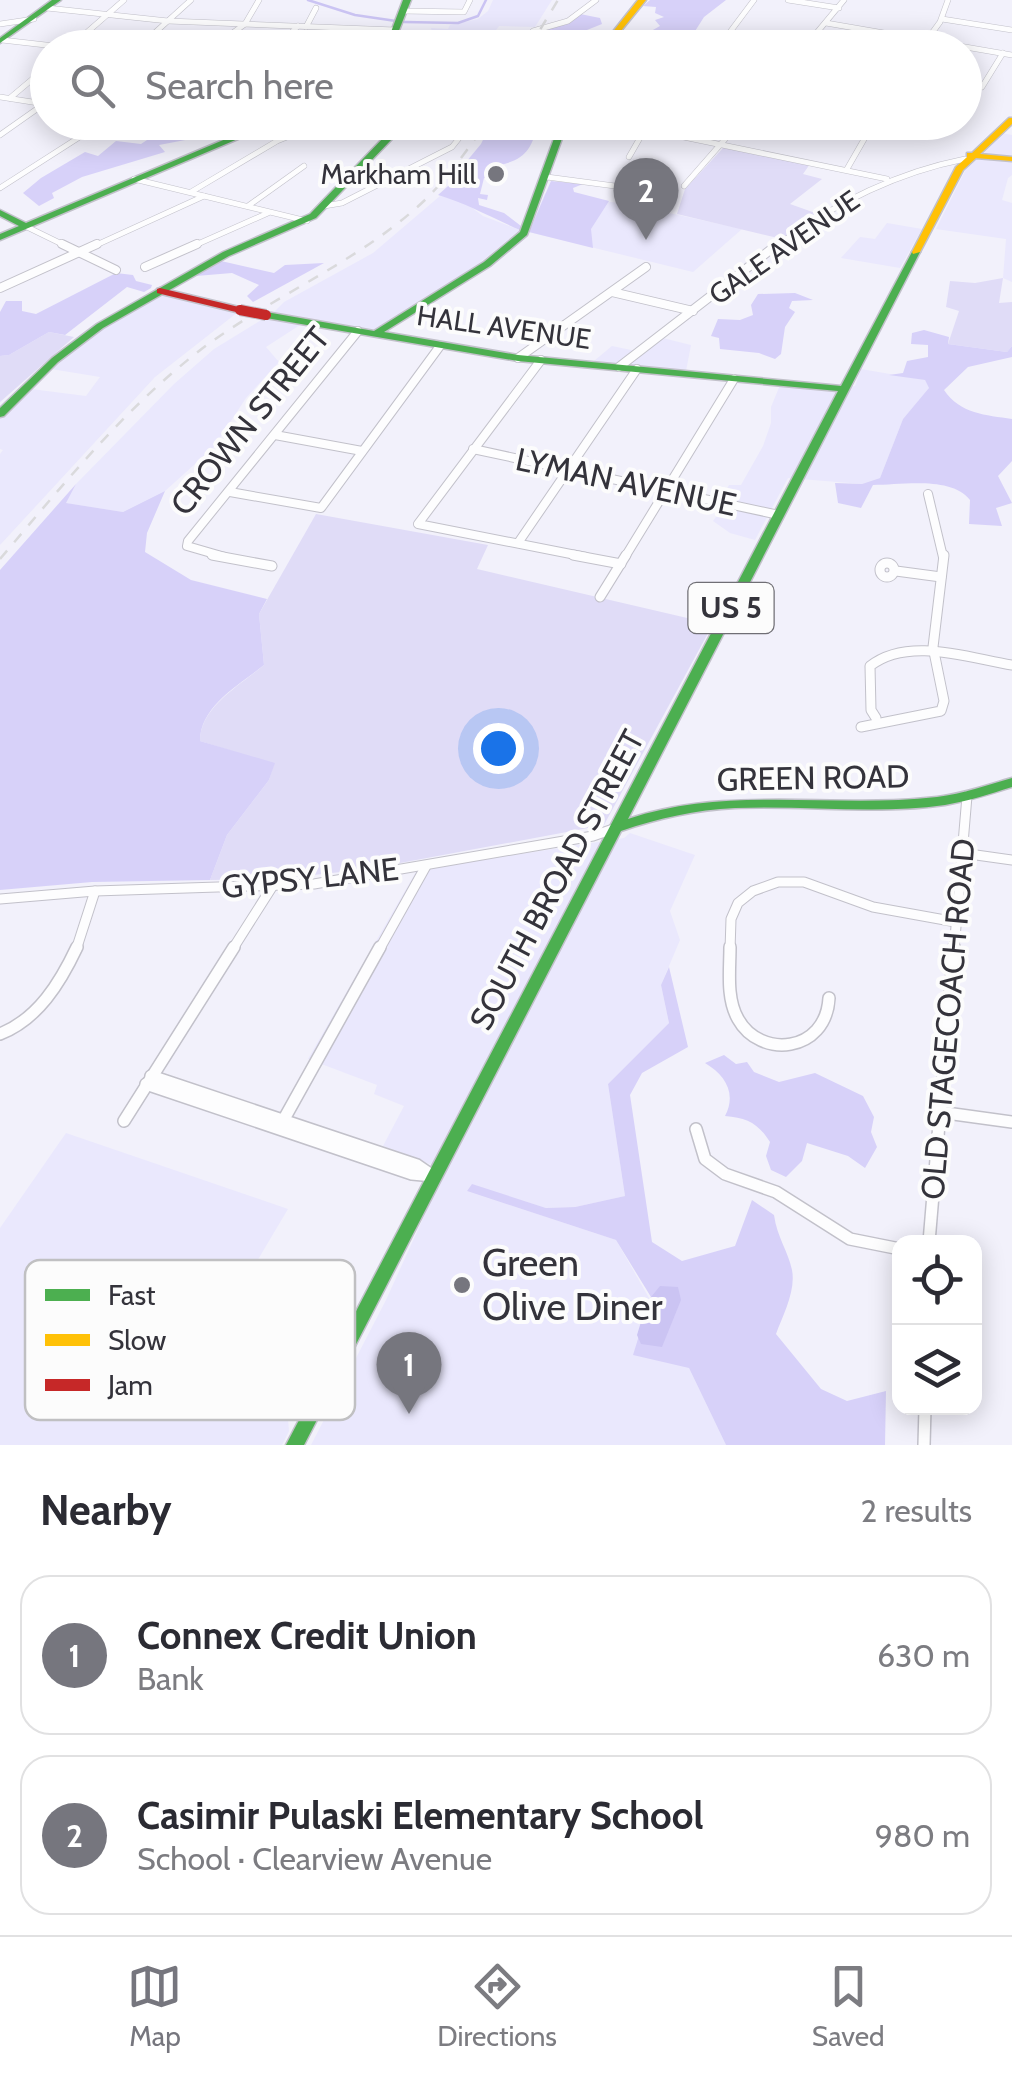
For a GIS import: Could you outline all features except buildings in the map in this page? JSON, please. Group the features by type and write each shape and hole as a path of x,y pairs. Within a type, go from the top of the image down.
{"main road":[{"path":"618,30 642,0"},
{"path":"1,41 52,4"},
{"name":"US 5","path":"967,157 1012,120"},
{"path":"0,237 230,140"},
{"path":"0,414 70,348 160,291 226,254 306,221 386,140"},
{"name":"CROWN STREET","path":"375,334 488,264 524,233 558,140"},
{"path":"967,157 1012,159"},
{"name":"SOUTH BROAD STREET","path":"355,1329 967,157"},
{"path":"0,213 26,226"},
{"name":"HALL AVENUE","path":"160,291 266,315 518,358 844,388"},
{"name":"GREEN ROAD","path":"616,828 644,814 730,804 923,803 967,796 1012,782"},
{"name":"SOUTH BROAD STREET","path":"295,1445 308,1420"}],"street":[{"path":"89,30 124,0"},
{"path":"158,30 190,0"},
{"path":"237,30 245,24 258,0"},
{"path":"52,4 168,21 302,26 464,12 470,0"},
{"path":"536,30 568,21 596,0"},
{"path":"732,30 754,0"},
{"path":"788,0 839,8"},
{"path":"819,30 844,0"},
{"path":"934,30 948,0"},
{"path":"297,30 316,8"},
{"path":"0,24 34,19"},
{"path":"942,19 1012,30"},
{"path":"826,22 871,30"},
{"path":"1,41 30,44"},
{"path":"982,50 1012,55"},
{"path":"982,87 1003,54"},
{"path":"10,98 30,81"},
{"path":"0,97 30,101"},
{"path":"0,135 30,115"},
{"path":"0,188 74,140"},
{"path":"191,192 279,140"},
{"path":"324,206 342,203 459,140"},
{"path":"629,157 639,140"},
{"path":"700,140 888,179"},
{"path":"684,186 724,140"},
{"path":"848,168 864,140"},
{"name":"GALE AVENUE","path":"620,368 787,240 888,179 967,157"},
{"path":"248,206 304,166"},
{"path":"547,177 645,190"},
{"path":"134,179 306,221"},
{"path":"0,288 204,196"},
{"path":"145,267 270,212"},
{"path":"26,226 116,270"},
{"path":"518,358 646,268"},
{"path":"612,292 693,311"},
{"name":"CROWN STREET","path":"272,566 187,546 358,331"},
{"path":"230,492 321,508 440,346"},
{"path":"541,360 418,524 622,564"},
{"path":"518,542 637,369"},
{"path":"600,596 734,378"},
{"path":"275,434 362,451"},
{"name":"LYMAN AVENUE","path":"473,450 778,515"},
{"path":"861,727 876,718 912,722 940,711 944,701 934,654 942,538 928,494"},
{"path":"896,571 940,577"},
{"path":"876,718 871,710 870,666 876,658 900,650 1012,665"},
{"name":"OLD STAGECOACH ROAD","path":"929,1235 967,796"},
{"name":"GYPSY LANE","path":"0,899 95,891 272,887 426,866 593,836 616,828"},
{"path":"962,853 1012,860"},
{"path":"281,1124 426,866"},
{"path":"828,998 829,1017 824,1030 810,1040 790,1045 767,1042 744,1031 732,1016 729,999 732,912 744,896 765,885 807,882 872,907 956,922"},
{"path":"124,1121 272,887"},
{"path":"0,1034 28,1022 39,1009 87,932 95,891"},
{"path":"149,1080 412,1174 434,1176"},
{"path":"939,1112 1012,1122"},
{"path":"696,1128 706,1159 725,1174 776,1192 850,1239 892,1247"},
{"path":"924,1445 925,1415"}],"shaded area":[{"path":"493,0 552,0 535,27 432,30 478,19"},
{"path":"650,0 726,0 704,17 696,30 653,30 660,26 655,20 664,17 655,13 656,7 643,6"},
{"path":"580,14 600,18 602,24 587,30 546,28"},
{"path":"1002,133 1012,135 1012,175 1002,200 1012,203 1012,282 1003,278 1006,239 936,229 969,163"},
{"path":"147,140 185,140 159,145 165,152 82,177 52,193 54,198 39,206 23,193 85,152 98,156 116,141 141,144"},
{"path":"483,140 532,140 522,156 500,165 494,174 501,176 497,180 484,178 480,194 488,195 487,200 478,198 479,205 504,213 521,226 520,230 438,195 466,170 466,162"},
{"path":"724,147 810,164 803,174 822,179 790,204 821,215 782,239 677,214 685,189"},
{"path":"551,181 583,184 573,188 574,192 609,201 591,229 593,248 529,232"},
{"path":"545,193 633,205 742,229 693,272 529,232"},
{"path":"440,196 463,201 483,216 520,230 471,270 373,330 274,312 284,302 373,253"},
{"path":"887,223 922,229 900,268 841,258 860,237 875,239"},
{"path":"221,261 274,273 285,265 324,263 253,302 247,296 259,285 232,273 196,276"},
{"path":"116,273 133,275 136,281 152,285 151,288 144,292 127,287 65,335 49,332 9,355 0,356 0,312 6,301 22,301 22,311 36,314"},
{"path":"1003,278 999,303 1012,302 1012,346 1007,352 948,344 959,311 946,307 950,281 975,283"},
{"path":"161,293 238,312 155,377 0,545 0,419 31,389 86,396 100,377 51,369 77,345"},
{"path":"795,293 813,300 792,301 789,308 795,312 785,327 781,354 775,359 759,353 720,349 719,338 711,336 718,319 740,320 753,315 751,305 758,294"},
{"path":"266,317 300,325 266,347 279,362 246,398 214,447 165,491 123,512 65,503 76,484 174,384 214,349"},
{"path":"924,330 949,337 948,344 1007,352 1012,346 1012,357 968,367 944,390 966,409 1012,419 1012,461 998,476 1012,503 996,508 1002,526 969,524 970,500 962,492 939,485 873,485 861,508 838,503 835,483 862,484 880,478 903,419 929,388 925,380 889,375 903,373 907,361 928,357 928,345 911,344 912,333"},
{"path":"49,332 74,337 0,402 0,356 9,355"},
{"path":"655,336 691,345 686,371 594,361 612,346 636,351"},
{"path":"861,369 925,380 930,388 903,419 880,478 862,484 788,478 755,540 730,533 713,521 732,496 724,494 729,485 741,485 763,446 780,385 831,389 855,386"},
{"path":"76,484 66,503 123,512 165,491 147,533 145,552 191,580 267,599 259,614 264,665 214,707 206,717 200,741 275,763 269,780 227,835 210,880 92,882 0,890 0,570"},
{"path":"316,514 488,545 477,569 713,624 604,825 368,869 277,879 210,880 227,835 269,780 274,764 200,741 202,729 223,698 264,665 259,614"},
{"path":"630,833 695,855 670,911 680,940 661,985 669,1023 608,1084 625,1196 575,1207 546,1208 472,1185 467,1191 616,1240 689,1368 726,1445 311,1445 324,1420 355,1420 355,1360 445,1170 383,1146 404,1106 374,1094 377,1085 308,1059 417,870 624,838"},
{"path":"669,967 688,1047 642,1073 630,1095 652,1242 682,1261 735,1246 752,1200 774,1215 793,1278 776,1334 821,1389 847,1401 886,1391 885,1445 726,1445 689,1368 633,1355 651,1297 616,1240 467,1191 472,1184 546,1208 575,1207 625,1196 608,1084 669,1023 661,985"},
{"path":"724,1055 736,1064 747,1062 754,1072 779,1082 815,1073 863,1096 874,1117 871,1132 877,1147 865,1168 848,1156 807,1143 802,1161 786,1177 771,1170 766,1156 770,1142 761,1130 740,1118 725,1116 730,1100 727,1085 705,1063"},
{"path":"66,1133 288,1209 258,1260 25,1260 25,1420 288,1420 289,1431 282,1445 0,1445 0,1228"},
{"path":"660,1286 678,1287 681,1300 662,1347 641,1344 637,1335 647,1302"}],"waterway":[{"path":"308,0 355,15 396,21"},
{"path":"404,22 458,23 478,16 486,0"}],"railway":[{"path":"540,30 558,0"},
{"path":"0,559 94,450 171,374 227,331 373,242 426,199 474,140"}],"traffic: fast":[{"path":"0,41 57,0"},
{"path":"395,30 407,0"},
{"path":"0,237 231,140"},
{"path":"0,414 55,360 100,326 226,254 313,216 386,140"},
{"path":"375,334 487,264 524,233 558,140"},
{"path":"0,213 25,226"},
{"path":"355,1330 916,252"},
{"path":"266,315 518,358 844,389"},
{"path":"616,828 692,807 930,802 1012,782"},
{"path":"295,1445 308,1420"}],"traffic: slow":[{"path":"618,30 642,0"},
{"path":"916,252 959,169 1012,120"},
{"path":"970,155 1012,159"}],"traffic: jam":[{"path":"160,291 240,310"},
{"path":"240,310 266,315"}],"place":[{"name":"Markham Hill","path":"496,174"},
{"name":"Casimir Pulaski Elementary School","path":"646,240"},
{"name":"Green Olive Diner","path":"462,1285"},
{"name":"Connex Credit Union","path":"409,1414"}]}
